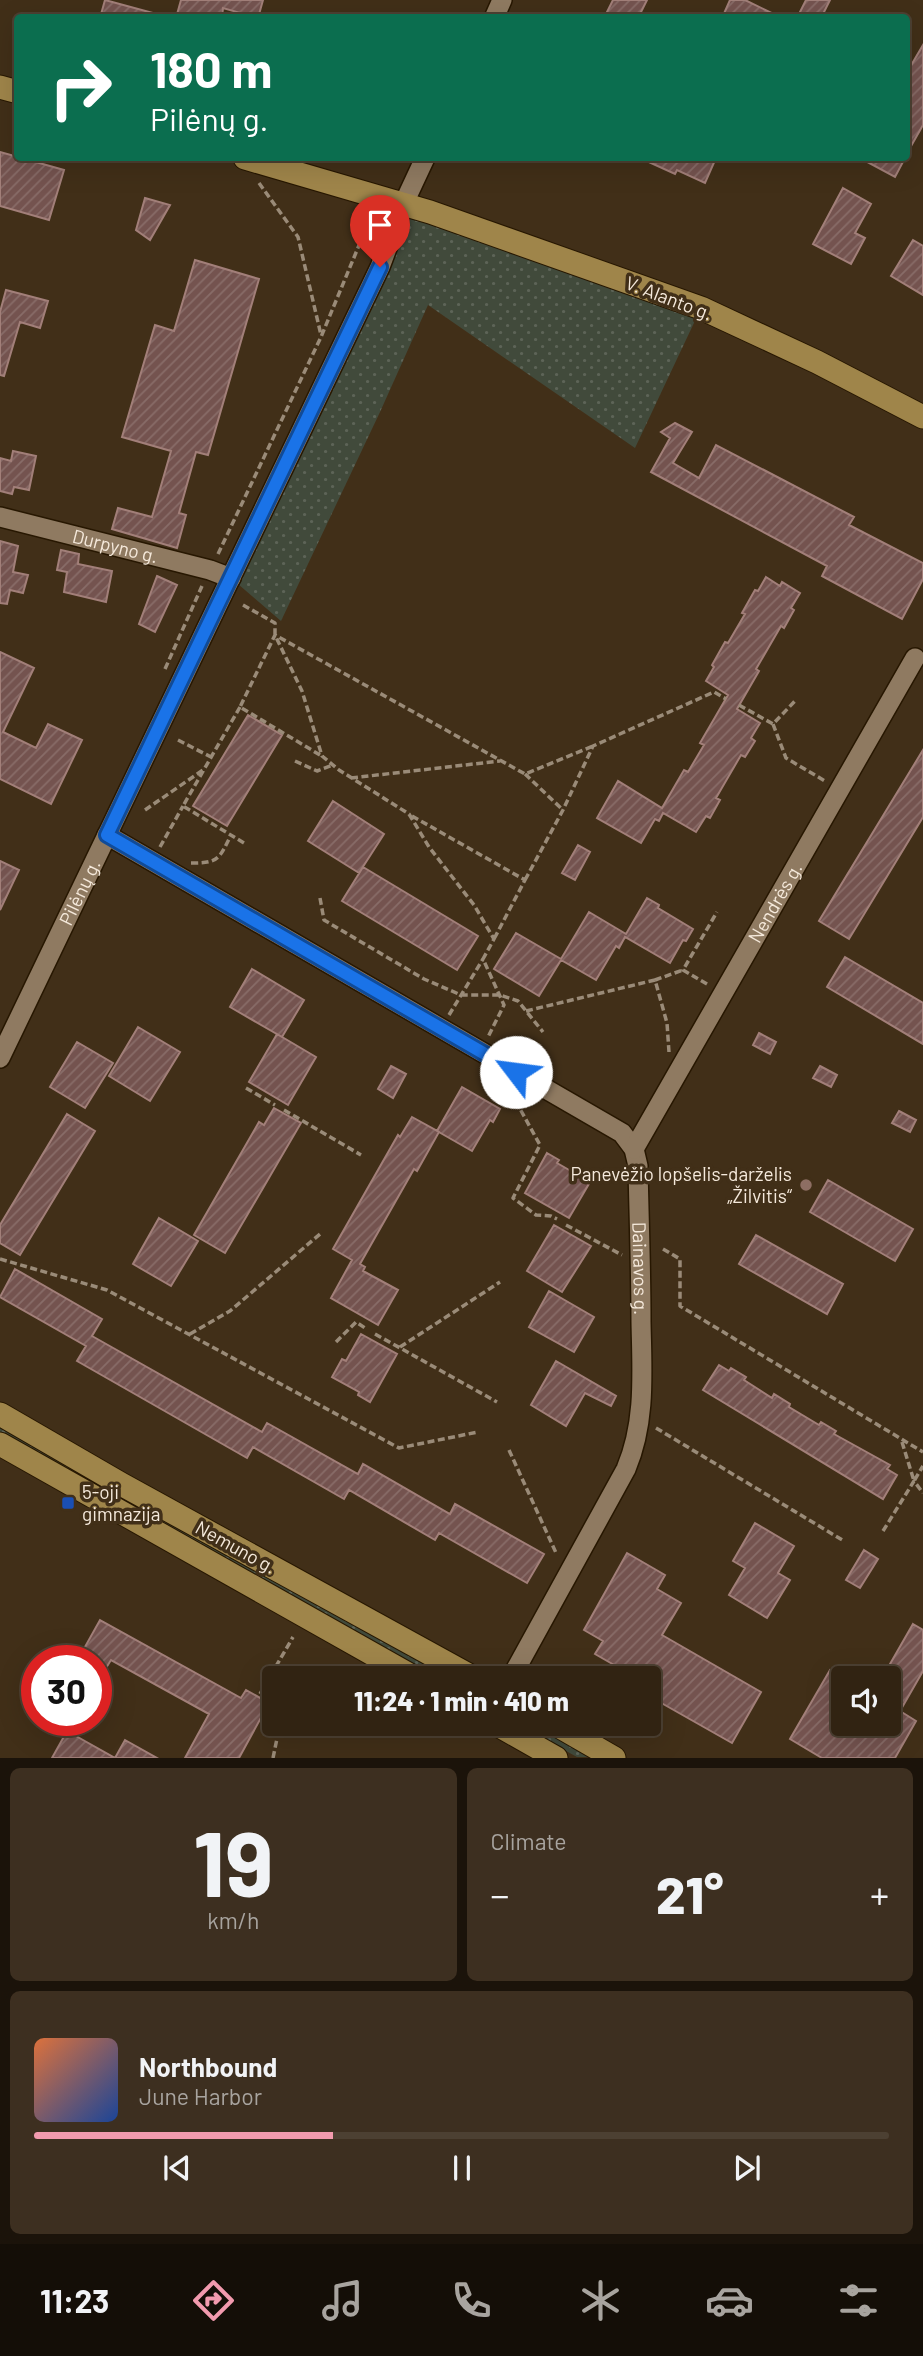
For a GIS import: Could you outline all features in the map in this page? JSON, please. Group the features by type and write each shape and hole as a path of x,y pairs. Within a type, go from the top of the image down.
{"main road":[{"name":"V. Alanto g.","path":"256,161 404,203 701,308 817,362 923,418"},
{"name":"Nemuno g.","path":"0,1414 121,1484 452,1666"},
{"name":"Nemuno g.","path":"0,1444 394,1666"},
{"path":"517,1736 556,1758"},
{"path":"576,1736 614,1758"}],"street":[{"name":"Pilėnų g.","path":"0,1058 380,267 404,203 424,161"},
{"name":"Durpyno g.","path":"0,517 210,570 231,578"},
{"name":"Nendrės g.","path":"634,1149 915,658"},
{"path":"107,835 622,1133 634,1149"},
{"name":"Dainavos g.","path":"518,1666 636,1447 640,1425 642,1375 638,1166 634,1149"}],"path":[{"path":"257,180 298,237 321,337"},
{"path":"164,671 321,337 380,196"},
{"path":"243,605 275,623 275,635 302,691 321,756"},
{"path":"160,848 240,707 275,635"},
{"path":"275,635 525,774 563,810"},
{"path":"525,774 714,692 726,699"},
{"path":"773,724 795,702"},
{"path":"739,705 773,724 786,758 839,790"},
{"path":"240,707 409,814 525,880"},
{"path":"178,740 211,757"},
{"path":"441,1029 494,939 563,810 593,746"},
{"path":"295,761 317,771 333,765"},
{"path":"350,778 502,761"},
{"path":"145,810 205,768"},
{"path":"183,806 244,843"},
{"path":"409,814 429,847 474,905 494,939"},
{"path":"188,863 210,863 220,856 231,835"},
{"path":"151,842 169,853"},
{"path":"320,898 324,920 424,979 461,995 500,995 518,1001 544,1032"},
{"path":"526,1011 655,980 683,970 717,912"},
{"path":"480,1051 504,1005 483,959"},
{"path":"683,970 724,994"},
{"path":"655,980 667,1023 671,1085"},
{"path":"516,1072 514,1098 540,1145 513,1198 536,1215 556,1219"},
{"path":"246,1088 275,1105"},
{"path":"284,1110 362,1155"},
{"path":"565,1224 627,1258"},
{"path":"190,1334 230,1311 320,1234"},
{"path":"663,1249 681,1259 680,1306 923,1452"},
{"path":"0,1259 107,1290 399,1448 478,1432"},
{"path":"400,1347 500,1282"},
{"path":"336,1342 356,1322 365,1328"},
{"path":"375,1334 497,1402"},
{"path":"652,1426 844,1541"},
{"path":"902,1440 914,1481 923,1493"},
{"path":"509,1450 567,1576"},
{"path":"883,1531 923,1466"},
{"path":"276,1666 293,1637"},
{"path":"260,1694 262,1690"},
{"path":"273,1758 278,1736"}],"green space":[{"path":"404,203 701,308 635,448 428,305 281,621 231,578"},
{"path":"0,1425 432,1666 414,1666 0,1435"},
{"path":"539,1736 556,1736 594,1757 577,1757"}],"building":[{"path":"105,0 153,13 153,14 101,14"},
{"path":"181,0 263,0 259,14 244,14 223,8 222,14 177,14"},
{"path":"613,0 647,0 640,14 606,14"},
{"path":"730,0 745,0 774,14 724,14"},
{"path":"806,0 830,0 823,14 799,14"},
{"path":"923,45 923,125 910,148 910,67"},
{"path":"0,152 14,156 14,161 32,161 64,170 49,220 0,206"},
{"path":"647,161 715,161 705,183 677,170 675,174"},
{"path":"866,161 903,161 895,177"},
{"path":"843,188 871,204 855,233 865,238 851,264 813,244"},
{"path":"145,198 170,205 150,240 136,230"},
{"path":"913,240 923,246 923,295 891,276"},
{"path":"195,260 259,279 208,455 196,452 179,513 186,515 177,548 112,529 118,508 152,517 171,451 122,437 155,325 174,331"},
{"path":"6,290 48,301 40,328 20,322 4,376 0,375 0,312"},
{"path":"675,423 692,432 673,463 699,478 716,445 854,517 849,525 923,563 923,579 902,619 822,576 827,566 651,472 670,438 661,432"},
{"path":"13,451 36,456 29,490 14,487 12,494 0,491 0,458 11,461"},
{"path":"0,541 18,546 13,572 28,575 23,593 10,590 7,604 0,603"},
{"path":"61,550 79,554 78,564 112,571 106,602 64,592 67,572 57,570"},
{"path":"157,576 177,585 155,632 139,624"},
{"path":"766,577 780,586 782,582 800,593 791,608 794,610 784,628 781,626 756,669 759,671 737,709 760,723 751,738 755,741 745,757 741,755 716,798 720,800 710,818 706,816 696,832 663,813 659,821 655,819 641,843 597,818 618,781 662,808 684,770 688,772 704,745 700,743 728,695 706,681 714,667 712,665 745,614 742,613 755,590 758,591"},
{"path":"0,652 34,668 3,732 36,748 48,724 82,740 51,804 0,779"},
{"path":"248,715 282,735 227,826 193,806"},
{"path":"923,750 923,817 849,939 819,921"},
{"path":"333,801 384,834 359,873 308,841"},
{"path":"578,845 590,852 575,880 562,873"},
{"path":"0,861 19,870 0,910"},
{"path":"363,867 478,936 457,970 342,901"},
{"path":"647,898 659,905 658,908 693,929 686,941 683,940 670,963 625,937 619,948 616,946 596,980 561,960 539,996 494,969 516,933 561,959 589,912 626,934"},
{"path":"845,957 923,1003 923,1044 827,987"},
{"path":"252,969 304,1000 282,1037 230,1007"},
{"path":"138,1027 180,1052 150,1101 109,1076"},
{"path":"759,1033 776,1042 770,1054 753,1045"},
{"path":"277,1034 316,1057 288,1105 249,1082"},
{"path":"77,1042 113,1063 85,1108 50,1087"},
{"path":"391,1066 406,1074 393,1098 378,1089"},
{"path":"820,1066 837,1075 831,1087 813,1078"},
{"path":"462,1087 500,1109 493,1122 490,1120 472,1151 437,1131"},
{"path":"274,1108 301,1123 225,1253 194,1235 259,1122 264,1125"},
{"path":"899,1111 916,1120 910,1132 892,1123"},
{"path":"67,1114 95,1131 20,1255 0,1243 0,1225"},
{"path":"412,1117 439,1132 417,1171 414,1169 360,1264 365,1267 363,1271 398,1290 378,1325 331,1298 352,1260 333,1249 398,1135 400,1137"},
{"path":"547,1153 559,1160 557,1163 590,1182 569,1218 525,1193"},
{"path":"828,1180 913,1229 895,1261 810,1212"},
{"path":"159,1218 198,1241 171,1286 133,1264"},
{"path":"554,1225 591,1246 562,1292 527,1271"},
{"path":"756,1235 843,1284 827,1314 739,1264"},
{"path":"15,1269 102,1319 92,1336 262,1432 267,1423 358,1474 363,1464 450,1514 455,1504 544,1554 527,1583 439,1533 435,1540 349,1490 344,1499 253,1447 247,1458 77,1361 86,1346 0,1297"},
{"path":"549,1291 594,1317 574,1352 529,1327"},
{"path":"361,1334 397,1354 370,1402 358,1395 359,1392 332,1377 342,1359 346,1361"},
{"path":"556,1361 616,1396 611,1406 585,1393 566,1426 531,1405"},
{"path":"719,1365 729,1371 731,1368 772,1398 774,1394 790,1404 789,1407 819,1425 821,1422 836,1431 834,1434 890,1465 887,1469 897,1475 883,1499 703,1390"},
{"path":"755,1523 794,1546 778,1573 790,1580 767,1618 729,1595 745,1568 733,1561"},
{"path":"864,1550 878,1559 860,1588 846,1580"},
{"path":"627,1553 665,1575 657,1589 681,1603 662,1635 761,1692 732,1743 661,1703 661,1666 616,1666 595,1654 603,1641 584,1630"},
{"path":"100,1620 241,1698 246,1690 262,1699 262,1716 239,1758 185,1758 209,1714 112,1661 112,1645 86,1645"},
{"path":"913,1624 923,1630 923,1671 901,1709 901,1666 889,1666"},
{"path":"830,1670 831,1736 901,1736 901,1712 916,1721 895,1758 822,1758 790,1739"},
{"path":"64,1736 76,1736 115,1758 52,1758"},
{"path":"125,1740 157,1758 115,1758"}],"place":[{"name":"Panevėžio lopšelis-darželis „Žilvitis“","path":"806,1185"},
{"name":"5-oji gimnazija","path":"68,1503"}],"route":[{"path":"380,267 107,835 516,1072"}]}
